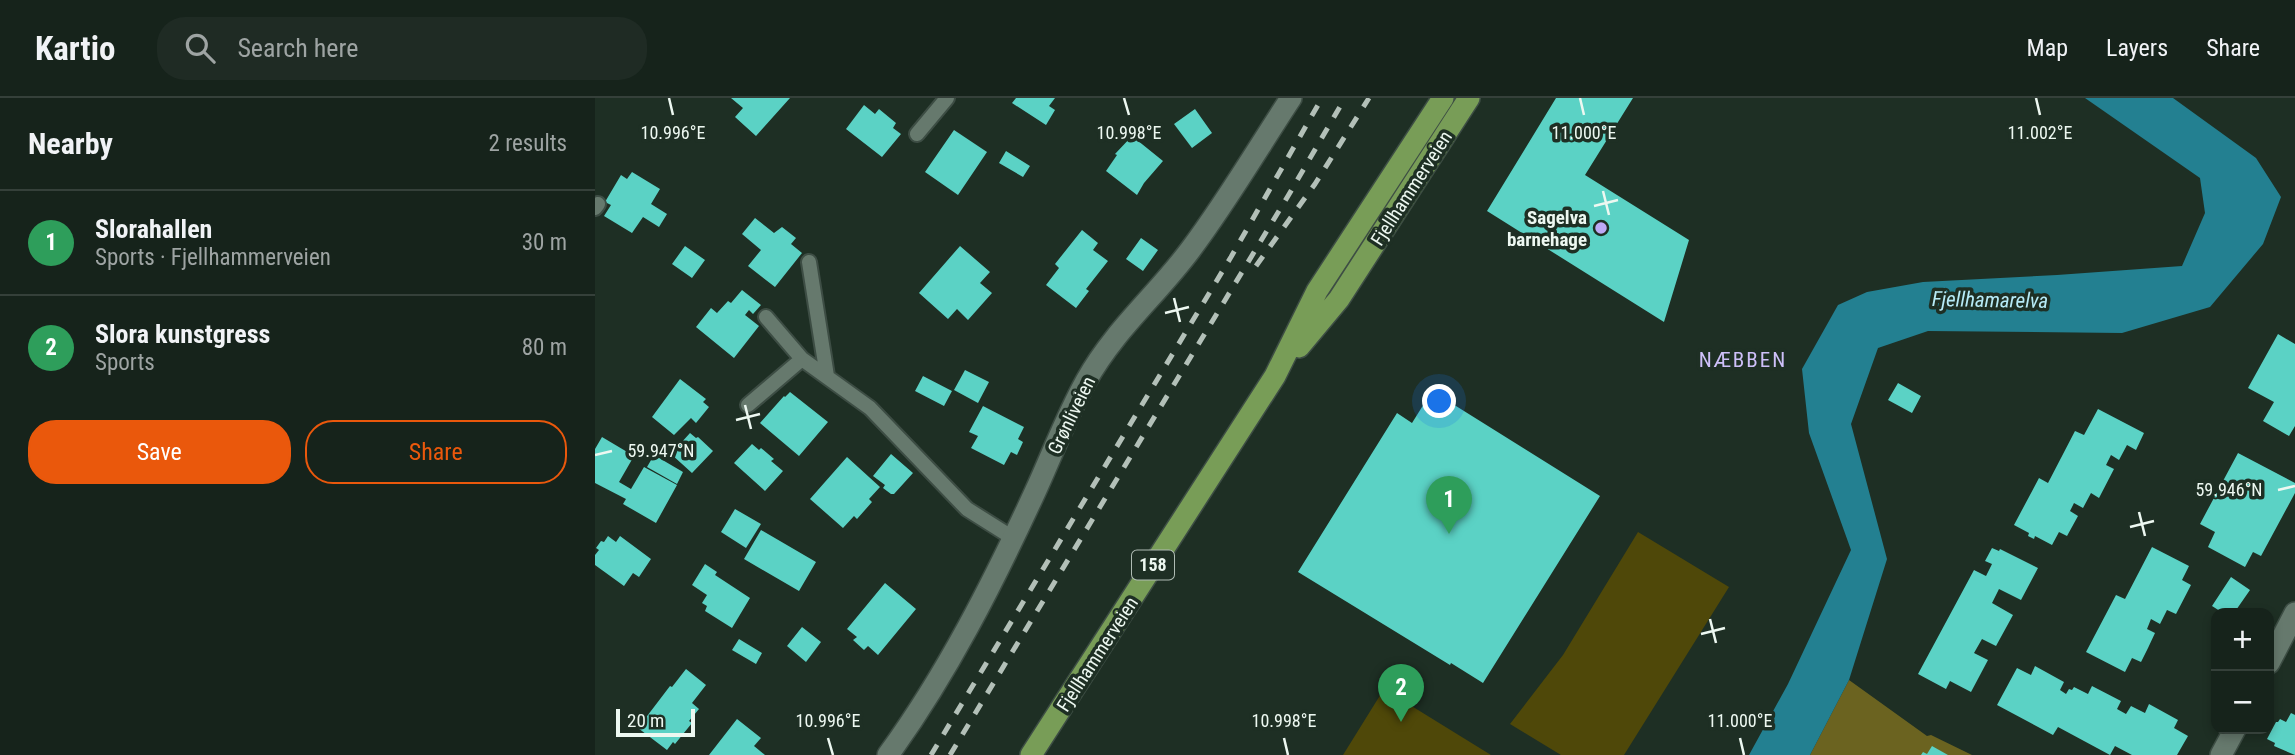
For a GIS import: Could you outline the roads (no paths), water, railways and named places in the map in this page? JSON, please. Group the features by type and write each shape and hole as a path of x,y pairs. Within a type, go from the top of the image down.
{"main road":[{"name":"Fjellhammerveien","path":"1031,755 1275,376 1317,291 1443,98"},
{"name":"Fjellhammerveien","path":"1275,376 1339,299 1469,98"}],"street":[{"name":"Grønliveien","path":"887,755 925,702 980,605 1086,380 1107,346 1193,247 1290,98"},
{"path":"2274,653 2295,613"},
{"path":"2221,755 2232,734"}],"lane":[{"path":"917,134 947,98"},
{"path":"809,262 827,376"},
{"path":"766,317 802,359 870,408 967,509 1013,538"},
{"path":"748,405 802,359"}],"water":[{"name":"Fjellhamarelva","path":"2085,98 2173,98 2256,158 2281,197 2263,244 2210,307 2122,333 1928,331 1878,348 1851,424 1887,559 1849,680 1810,755 1749,755 1788,684 1851,550 1809,433 1802,369 1838,305 1867,292 1923,282 2182,266 2205,213 2200,178"}],"railway":[{"path":"931,755 1231,257 1322,98"},
{"path":"950,755 1345,98"},
{"path":"1256,266 1315,184 1369,98"}],"place":[{"name":"Sagelva barnehage","path":"1601,228"},
{"name":"Slorahallen","path":"1449,534"},
{"name":"Slora kunstgress","path":"1401,722"}],"district":[{"name":"NÆBBEN","path":"1743,360"}]}
